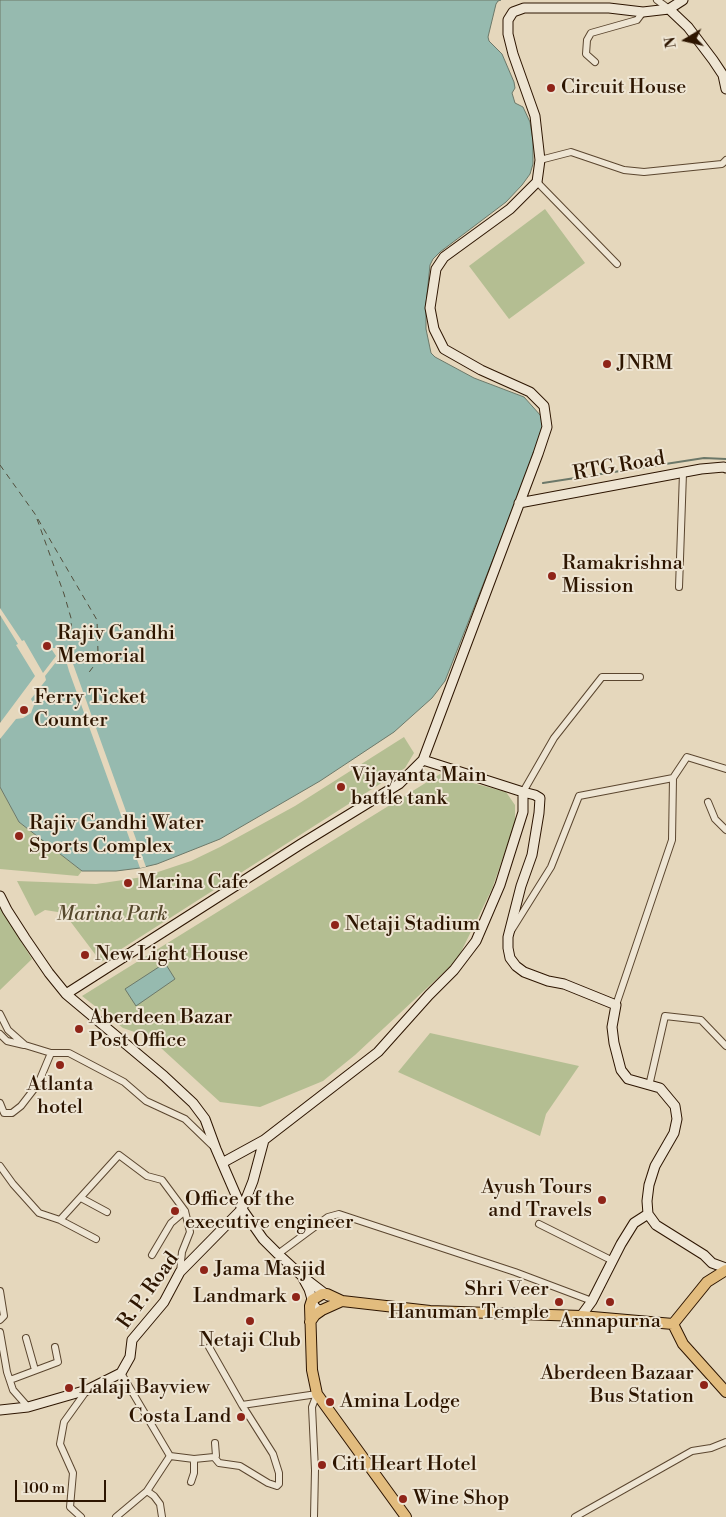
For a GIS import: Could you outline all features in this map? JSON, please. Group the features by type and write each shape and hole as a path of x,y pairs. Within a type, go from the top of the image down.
{"main road":[{"path":"66,994 293,849 399,784 423,760 547,426 544,406 530,392 481,370 444,349 434,329 430,308 436,270 444,257 510,209 537,182 540,160 535,116 513,54 508,34 508,20 513,12 524,8 609,8 643,12 683,0"},
{"path":"669,4 724,75 726,89"},
{"name":"RTG Road","path":"519,503 702,469 725,468"},
{"path":"423,760 535,794 540,798 532,855 521,886 508,936 510,958 524,972 548,981 564,984 616,1005 612,1027 614,1043 622,1070 628,1079 660,1088 675,1106 677,1119 674,1133 655,1166 649,1185 648,1214 656,1225 704,1255 712,1264 726,1269"},
{"path":"222,1163 264,1140 378,1052 454,970 476,941 500,885 523,812 524,792"},
{"path":"0,896 25,938 66,994 164,1076 193,1103 205,1119 242,1209 263,1239 302,1276 327,1294 342,1301 430,1311 581,1316 673,1324"},
{"path":"242,1209 253,1181 264,1140"},
{"name":"R. P. Road","path":"121,1373 130,1358 132,1340 164,1302 180,1272 242,1209"},
{"path":"581,1316 592,1301 634,1223 648,1214"},
{"path":"673,1324 707,1282 726,1269"},
{"path":"302,1276 314,1306 318,1310 326,1308"},
{"path":"312,1300 322,1294 327,1294"},
{"path":"326,1308 330,1298 327,1294"},
{"path":"312,1300 310,1322 312,1370 317,1394 407,1517"},
{"path":"310,1322 315,1315 342,1301"},
{"path":"673,1324 683,1344 726,1392"},
{"path":"0,1410 28,1407 87,1390 121,1373"}],"street":[{"path":"657,0 669,4"},
{"path":"596,62 586,54 587,40 591,33 638,20 643,12"},
{"path":"540,160 570,152 624,170 644,172 722,164 726,160"},
{"path":"537,182 617,264"},
{"path":"679,587 683,473"},
{"path":"524,792 554,738 602,677 640,677"},
{"path":"616,1005 672,840 673,778 686,757 726,769"},
{"path":"508,936 551,867 579,796 673,778"},
{"path":"708,802 715,819 726,830"},
{"path":"0,1014 8,1030 25,1045"},
{"path":"649,1086 665,1016 701,1020 726,1046"},
{"path":"0,1034 8,1041 51,1053 69,1053 124,1082 146,1101 185,1118 216,1149"},
{"path":"0,1103 4,1113 12,1113 21,1106 38,1084 51,1053"},
{"path":"60,1220 119,1155 147,1176 162,1180 185,1211 190,1232 182,1252 180,1272"},
{"path":"0,1166 39,1213 60,1220 96,1239"},
{"path":"81,1198 107,1212"},
{"path":"152,1255 171,1223 185,1211"},
{"path":"278,1254 328,1218 339,1214 515,1272 592,1301"},
{"path":"539,1224 613,1261"},
{"path":"0,1291 4,1316 0,1320"},
{"path":"0,1337 13,1390 28,1407"},
{"path":"26,1338 35,1370"},
{"path":"10,1380 58,1362 55,1347"},
{"path":"210,1347 242,1405 273,1454 279,1472 279,1484 277,1486 268,1483 240,1466 219,1463 214,1457"},
{"path":"121,1373 170,1456"},
{"path":"81,1517 70,1507 72,1473 60,1444 64,1422 87,1390"},
{"path":"242,1405 317,1394 312,1407 315,1470 314,1517"},
{"path":"575,1517 692,1451 711,1448 726,1442"},
{"path":"214,1457 216,1456 215,1443"},
{"path":"170,1456 194,1459 214,1457"},
{"path":"116,1517 147,1491 170,1456"},
{"path":"191,1482 194,1473 194,1459"},
{"path":"147,1491 160,1504 162,1517"}],"green space":[{"path":"545,209 585,263 509,319 469,266"},
{"name":"Marina Park","path":"404,737 414,753 405,768 101,962 64,913 45,910 35,916 17,881 96,884 143,877 191,861 295,806"},
{"name":"Netaji Stadium","path":"440,774 506,792 515,805 515,823 492,889 457,960 355,1055 323,1081 260,1107 220,1102 149,1037 123,1028 82,996"},
{"name":"Rajiv Gandhi Water Sports Complex","path":"0,787 19,822 82,871 78,876 0,869"},
{"path":"0,907 32,959 0,990"},
{"path":"430,1033 579,1066 546,1114 540,1136 398,1072"}],"water":[{"path":"0,0 501,0 496,4 488,37 489,41 502,54 514,82 515,88 512,93 515,103 523,107 530,122 533,141 533,164 530,174 506,202 440,252 430,265 426,304 426,329 431,353 474,378 524,397 541,416 543,426 527,473 445,681 432,698 394,732 320,781 220,839 157,864 140,868 116,871 82,871 19,822 0,787"},
{"path":"165,963 175,979 136,1006 125,989"}],"pier":[{"path":"0,608 22,641 24,640 43,673 56,656 52,650 48,651 43,648 42,645 45,640 51,642 52,648 62,650 72,661 146,867 140,868 67,664 60,657 45,676 46,680 31,699 34,705 31,713 23,718 16,719 0,739 0,723 35,676 0,615"}],"waterway":[{"path":"543,483 704,458 726,459"}],"ferry route":[{"path":"0,465 35,514 97,620 98,652 93,667 87,675"},
{"path":"37,519 71,618 72,642 66,654"}],"place":[{"name":"Circuit House","path":"551,88"},
{"name":"JNRM","path":"607,364"},
{"name":"Ramakrishna Mission","path":"552,576"},
{"name":"Rajiv Gandhi Memorial","path":"47,646"},
{"name":"Ferry Ticket Counter","path":"24,710"},
{"name":"Vijayanta Main battle tank","path":"341,787"},
{"name":"Rajiv Gandhi Water Sports Complex","path":"19,836"},
{"name":"Marina Cafe","path":"128,883"},
{"name":"Netaji Stadium","path":"335,925"},
{"name":"New Light House","path":"85,955"},
{"name":"Aberdeen Bazar Post Office","path":"79,1029"},
{"name":"Atlanta hotel","path":"60,1065"},
{"name":"Ayush Tours and Travels","path":"602,1200"},
{"name":"Office of the executive engineer","path":"175,1211"},
{"name":"Jama Masjid","path":"204,1270"},
{"name":"Landmark","path":"296,1297"},
{"name":"Shri Veer Hanuman Temple","path":"559,1302"},
{"name":"Annapurna","path":"610,1302"},
{"name":"Netaji Club","path":"250,1321"},
{"name":"Aberdeen Bazaar Bus Station","path":"704,1385"},
{"name":"Lalaji Bayview","path":"69,1388"},
{"name":"Amina Lodge","path":"330,1402"},
{"name":"Costa Land","path":"241,1417"},
{"name":"Citi Heart Hotel","path":"322,1465"},
{"name":"Wine Shop","path":"403,1499"}]}
